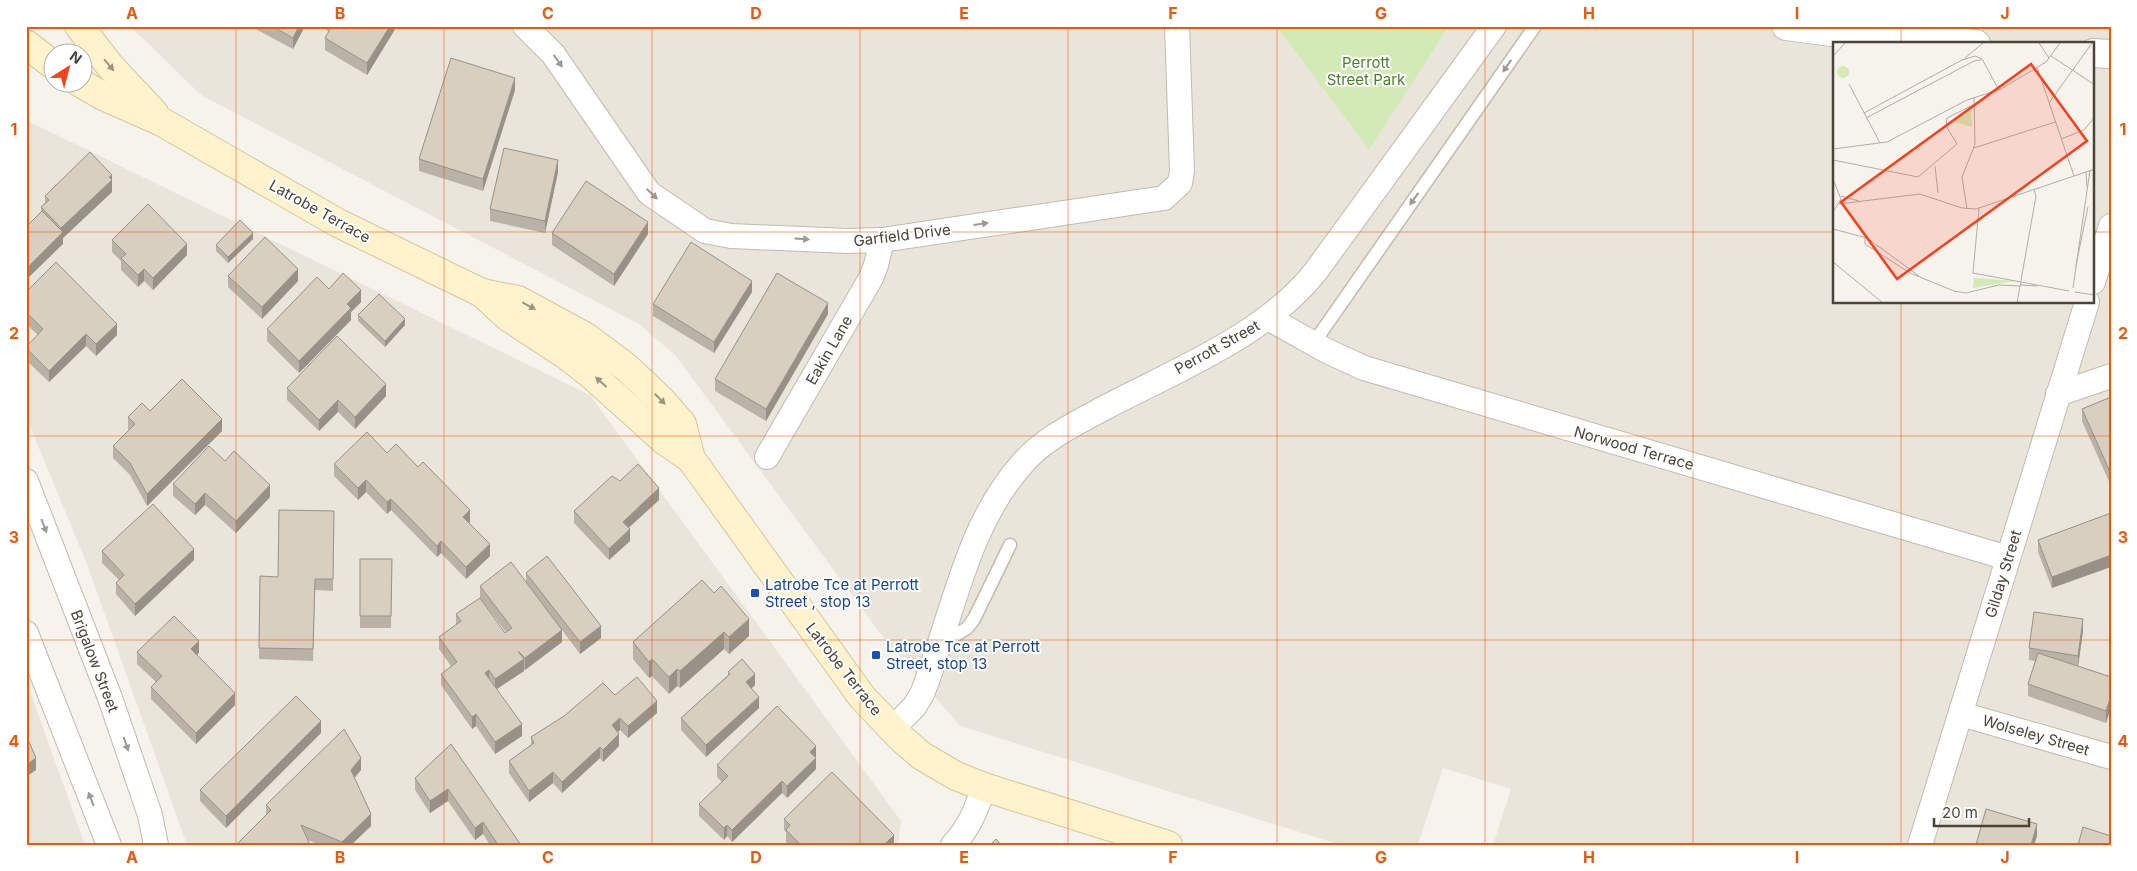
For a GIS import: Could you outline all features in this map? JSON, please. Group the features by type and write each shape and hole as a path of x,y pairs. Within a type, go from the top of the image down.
{"main road":[{"name":"Latrobe Terrace","path":"79,26 110,66 162,122"},
{"path":"26,44 42,56"},
{"name":"Latrobe Terrace","path":"92,90 162,122 338,223 482,292 508,317 566,355 594,377 665,440 691,459 862,697 892,729 922,756 956,776 984,787 1168,845"}],"street":[{"name":"Garfield Drive","path":"525,26 553,54 649,193 705,231 731,236 848,242 882,240 1164,198 1180,183 1182,170 1176,26"},
{"name":"Perrott Street","path":"892,729 914,707 922,694 978,531 1000,491 1023,463 1054,436 1230,342 1289,302 1307,282 1494,26"},
{"path":"1786,26 1832,32 1952,42"},
{"path":"2094,53 2111,54"},
{"path":"2094,279 2111,226"},
{"name":"Eakin Lane","path":"766,457 871,278 882,240"},
{"name":"Gilday Street","path":"1920,845 2086,304"},
{"name":"Norwood Terrace","path":"1268,318 1313,344 1364,368 2008,558"},
{"path":"2058,394 2111,376"},
{"name":"Brigalow Street","path":"26,481 110,698 150,815 156,845"},
{"path":"26,633 109,845"},
{"name":"Wolseley Street","path":"1961,714 2111,757"},
{"path":"953,845 973,817 984,787"}],"lane":[{"path":"1313,344 1535,26"},
{"path":"940,645 967,628 974,619 1010,545"}],"shaded area":[{"path":"130,26 1276,26 1369,149 1449,26 2111,26 2111,845 1493,845 1511,789 1443,768 1418,845 1341,845 960,726 880,633 676,356 639,324 201,95"},
{"path":"26,120 590,395 901,821 898,844 187,845 87,564 26,417"},
{"path":"26,680 85,845 26,845"}],"green space":[{"name":"Perrott Street Park","path":"1276,26 1449,26 1369,150"}],"building":[{"path":"272,26 299,26 293,38"},
{"path":"332,26 390,26 367,63 325,38"},
{"path":"451,58 515,78 483,179 419,159"},
{"path":"504,148 558,160 545,221 490,209"},
{"path":"90,152 112,175 109,177 112,180 61,228 41,207 49,200 45,196"},
{"path":"586,181 648,222 614,274 552,233"},
{"path":"148,204 187,244 153,278 144,269 138,275 121,258 126,254 112,240"},
{"path":"42,211 63,232 26,269 26,227"},
{"path":"240,220 253,233 228,257 216,245"},
{"path":"265,237 298,269 262,307 228,276"},
{"path":"691,242 752,281 714,342 653,304"},
{"path":"56,262 117,324 96,344 86,334 49,371 26,348 43,329 26,312 26,292"},
{"path":"343,273 361,290 347,304 351,308 299,361 267,329 317,277 329,289"},
{"path":"777,273 828,303 766,409 715,379"},
{"path":"379,294 405,319 385,341 358,315"},
{"path":"337,336 386,384 355,417 338,400 319,420 287,388"},
{"path":"182,379 222,419 147,494 130,463 113,446 135,424 128,417 142,403 150,411"},
{"path":"2111,397 2111,474 2082,409"},
{"path":"367,432 387,453 396,444 418,467 423,462 470,510 463,517 490,544 466,567 441,541 437,546 391,499 387,502 366,480 358,488 334,464"},
{"path":"209,446 225,461 234,451 270,485 236,521 205,493 195,504 173,484"},
{"path":"638,464 659,488 623,522 630,529 609,549 574,511 612,476 620,481"},
{"path":"153,504 194,549 135,604 116,583 124,575 102,551"},
{"path":"279,510 334,511 333,579 315,579 313,649 259,648 260,576 278,577"},
{"path":"2111,513 2111,555 2052,577 2038,540"},
{"path":"547,556 601,626 580,642 526,573"},
{"path":"360,559 392,559 391,616 360,616"},
{"path":"511,562 562,630 525,658 518,651 524,659 495,679 489,670 485,673 522,724 495,742 476,714 472,717 441,674 457,662 439,637 461,621 456,614 480,598 505,633 512,628 480,586"},
{"path":"702,580 714,593 721,586 749,619 729,637 724,632 680,671 677,669 669,677 652,659 649,662 633,642"},
{"path":"2034,612 2083,619 2078,656 2029,648"},
{"path":"174,616 199,641 191,649 235,693 196,733 151,687 162,676 137,652"},
{"path":"2038,653 2111,677 2111,696 2106,711 2028,684"},
{"path":"742,659 755,674 746,682 759,697 706,745 681,718 730,674 728,672"},
{"path":"637,677 657,701 628,726 620,718 612,725 619,734 603,750 600,747 562,782 553,772 529,791 509,761 534,743 531,737 564,716 603,683 615,695"},
{"path":"296,696 321,721 226,816 200,790"},
{"path":"777,706 816,746 810,752 816,758 787,786 782,781 732,830 727,825 724,828 699,804 728,776 717,765"},
{"path":"344,729 361,758 351,770 371,814 342,842 301,825 310,845 236,845 271,810 266,805"},
{"path":"26,735 36,758 26,765"},
{"path":"451,744 521,845 498,845 483,822 475,828 448,789 430,801 415,778"},
{"path":"832,772 894,835 884,845 801,845 786,830 790,825 784,819"},
{"path":"1986,809 2037,824 2031,845 1976,845"},
{"path":"2083,827 2111,836 2111,845 2078,845"},
{"path":"996,839 1001,845 990,845"}],"place":[{"name":"Latrobe Tce at Perrott Street , stop 13","path":"755,593"},
{"name":"Latrobe Tce at Perrott Street, stop 13","path":"876,655"}]}
